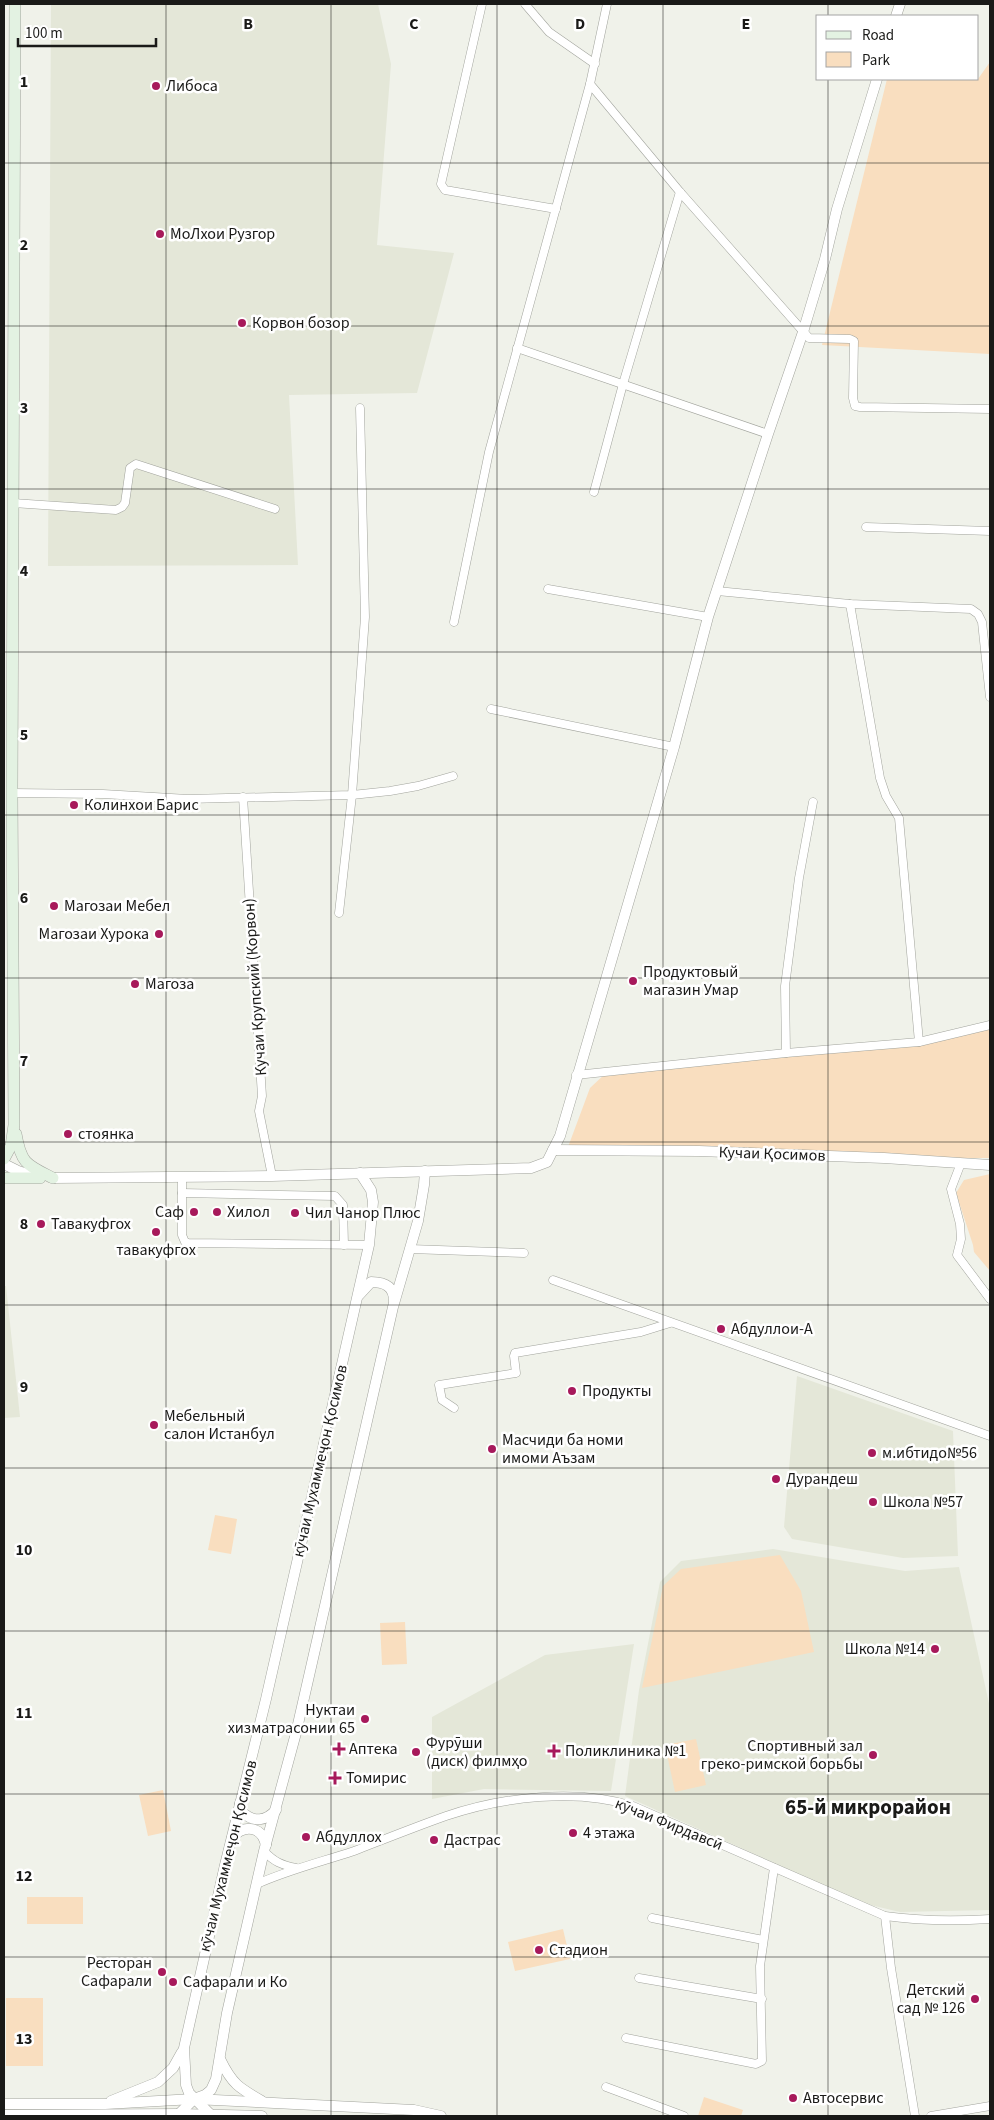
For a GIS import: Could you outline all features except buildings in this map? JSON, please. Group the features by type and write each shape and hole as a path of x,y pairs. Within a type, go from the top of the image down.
{"main road":[{"path":"4,1159 11,1146 14,1125 12,793 15,4"},
{"path":"14,1125 19,1153 29,1166 53,1178"},
{"path":"4,1178 40,1178"}],"street":[{"path":"482,4 445,165 442,187 445,190 556,209"},
{"path":"526,4 549,32 595,64"},
{"path":"454,622 489,452 590,84 607,4"},
{"path":"4,1164 40,1178 53,1178 360,1174 531,1168 547,1162 560,1136 576,1075 674,747 708,617 768,434 804,332 837,209 877,80"},
{"path":"590,84 680,192 809,338 850,339 854,341 853,398 855,406 860,408 990,410"},
{"path":"594,492 623,384 680,192"},
{"path":"517,348 768,434"},
{"path":"338,913 352,795 365,617 360,408"},
{"path":"13,503 116,510 122,508 130,468 136,464 275,509"},
{"path":"866,527 990,531"},
{"path":"548,589 708,617"},
{"path":"717,591 850,604 971,608 978,614 982,622 990,697"},
{"path":"850,604 880,778 886,796 899,818 919,1042"},
{"path":"490,709 674,747"},
{"path":"12,793 103,794 188,799 352,795 399,790 453,776"},
{"name":"Кучаи Крупский (Корвон)","path":"243,797 262,1096 259,1111 272,1176"},
{"path":"786,1053 785,986 799,878 813,802"},
{"path":"576,1075 786,1053 919,1042 990,1025"},
{"name":"Кучаи Қосимов","path":"553,1150 699,1151 884,1158 990,1165"},
{"path":"961,1163 951,1189 960,1224 961,1239 958,1255 990,1299"},
{"path":"179,2114 194,2099 205,2095 211,2090 216,2079 227,2013 265,1848 277,1809 393,1306 418,1221 425,1171"},
{"name":"кӯчаи Мухаммеҷон Қосимов","path":"194,2099 186,2085 184,2048 358,1296 368,1245 373,1202 371,1190 360,1174"},
{"path":"182,1177 182,1236 184,1242 368,1245"},
{"path":"182,1193 335,1196 343,1206 344,1245"},
{"path":"410,1249 524,1253"},
{"path":"553,1280 990,1436"},
{"path":"358,1296 371,1282 382,1282 390,1286 394,1296 393,1306"},
{"path":"454,1408 442,1400 439,1385 516,1373 515,1353 641,1332 670,1323"},
{"name":"кӯчаи Фирдавсӣ","path":"257,1884 448,1815 488,1805 549,1796 598,1798 633,1806 885,1916 906,1919 958,1921 990,1919"},
{"path":"240,1803 242,1812 254,1819 263,1820 277,1809"},
{"path":"231,1840 237,1832 244,1828 260,1832 265,1838 265,1848 273,1860 283,1866 298,1869"},
{"path":"626,2038 756,2064 760,2063 763,2057 760,1966 774,1868"},
{"path":"885,1916 891,1968 914,2116"},
{"path":"652,1918 763,1940"},
{"path":"640,1978 762,1999"},
{"path":"105,2104 158,2082 173,2068 184,2048"},
{"path":"220,2060 229,2078 239,2088 263,2102"},
{"path":"606,2087 684,2116"},
{"path":"194,2099 211,2115"},
{"path":"4,2104 105,2104 194,2099 414,2110 441,2116"},
{"path":"932,2116 990,2106"},
{"path":"4,2115 179,2114 262,2116"}],"shaded area":[{"name":"Корвон бозор","path":"51,4 378,4 391,64 377,245 454,253 417,393 289,395 298,565 48,566"},
{"path":"4,1286 6,1286 20,1417 4,1418"},
{"name":"м.ибтидо№56","path":"797,1376 953,1431 958,1556 903,1558 792,1539 784,1527"},
{"path":"773,1549 905,1571 959,1567 990,1708 990,1910 900,1912 866,1904 625,1796 639,1690 660,1582 681,1561"},
{"path":"634,1644 611,1791 484,1789 432,1799 432,1717 545,1655"}],"green space":[{"path":"990,62 990,354 822,345 887,80 979,80"},
{"path":"990,1022 990,1158 884,1158 568,1147 590,1088 607,1072 915,1042"},
{"path":"990,1174 990,1271 974,1252 956,1193 964,1180"},
{"path":"215,1515 237,1519 231,1554 208,1550"},
{"path":"780,1555 801,1591 814,1652 642,1688 663,1586 681,1569"},
{"path":"405,1622 407,1664 382,1665 380,1623"},
{"path":"696,1739 706,1785 675,1792 665,1745"},
{"path":"163,1790 171,1831 148,1836 139,1795"},
{"path":"27,1897 83,1897 83,1924 27,1924"},
{"name":"Стадион","path":"563,1929 570,1959 515,1971 508,1942"},
{"path":"6,1998 43,1998 43,2066 6,2066"},
{"path":"704,2097 743,2110 741,2116 698,2116"}],"place":[{"name":"Либоса","path":"156,86"},
{"name":"МоЛхои Рузгор","path":"160,234"},
{"name":"Корвон бозор","path":"242,323"},
{"name":"Колинхои Барис","path":"74,805"},
{"name":"Магозаи Мебел","path":"54,906"},
{"name":"Магозаи Хурока","path":"159,934"},
{"name":"Продуктовый магазин Умар","path":"633,981"},
{"name":"Магоза","path":"135,984"},
{"name":"стоянка","path":"68,1134"},
{"name":"Саф","path":"194,1212"},
{"name":"Хилол","path":"217,1212"},
{"name":"Чил Чанор Плюс","path":"295,1213"},
{"name":"Тавакуфгох","path":"41,1224"},
{"name":"тавакуфгох","path":"156,1232"},
{"name":"Абдуллои-А","path":"721,1329"},
{"name":"Продукты","path":"572,1391"},
{"name":"Мебельный салон Истанбул","path":"154,1425"},
{"name":"Масчиди ба номи имоми Аъзам","path":"492,1449"},
{"name":"м.ибтидо№56","path":"872,1453"},
{"name":"Дурандеш","path":"776,1479"},
{"name":"Школа №57","path":"873,1502"},
{"name":"Школа №14","path":"935,1649"},
{"name":"Нуктаи хизматрасонии 65","path":"365,1719"},
{"name":"Аптека","path":"339,1749"},
{"name":"Поликлиника №1","path":"554,1751"},
{"name":"Фурӯши (диск) филмҳо","path":"416,1752"},
{"name":"Спортивный зал греко-римской борьбы","path":"873,1755"},
{"name":"Томирис","path":"335,1778"},
{"name":"4 этажа","path":"573,1833"},
{"name":"Абдуллох","path":"306,1837"},
{"name":"Дастрас","path":"434,1840"},
{"name":"Стадион","path":"539,1950"},
{"name":"Ресторан Сафарали","path":"162,1972"},
{"name":"Сафарали и Ко","path":"173,1982"},
{"name":"Детский сад № 126","path":"975,1999"},
{"name":"Автосервис","path":"793,2098"}],"district":[{"name":"65-й микрорайон","path":"868,1807"}]}
